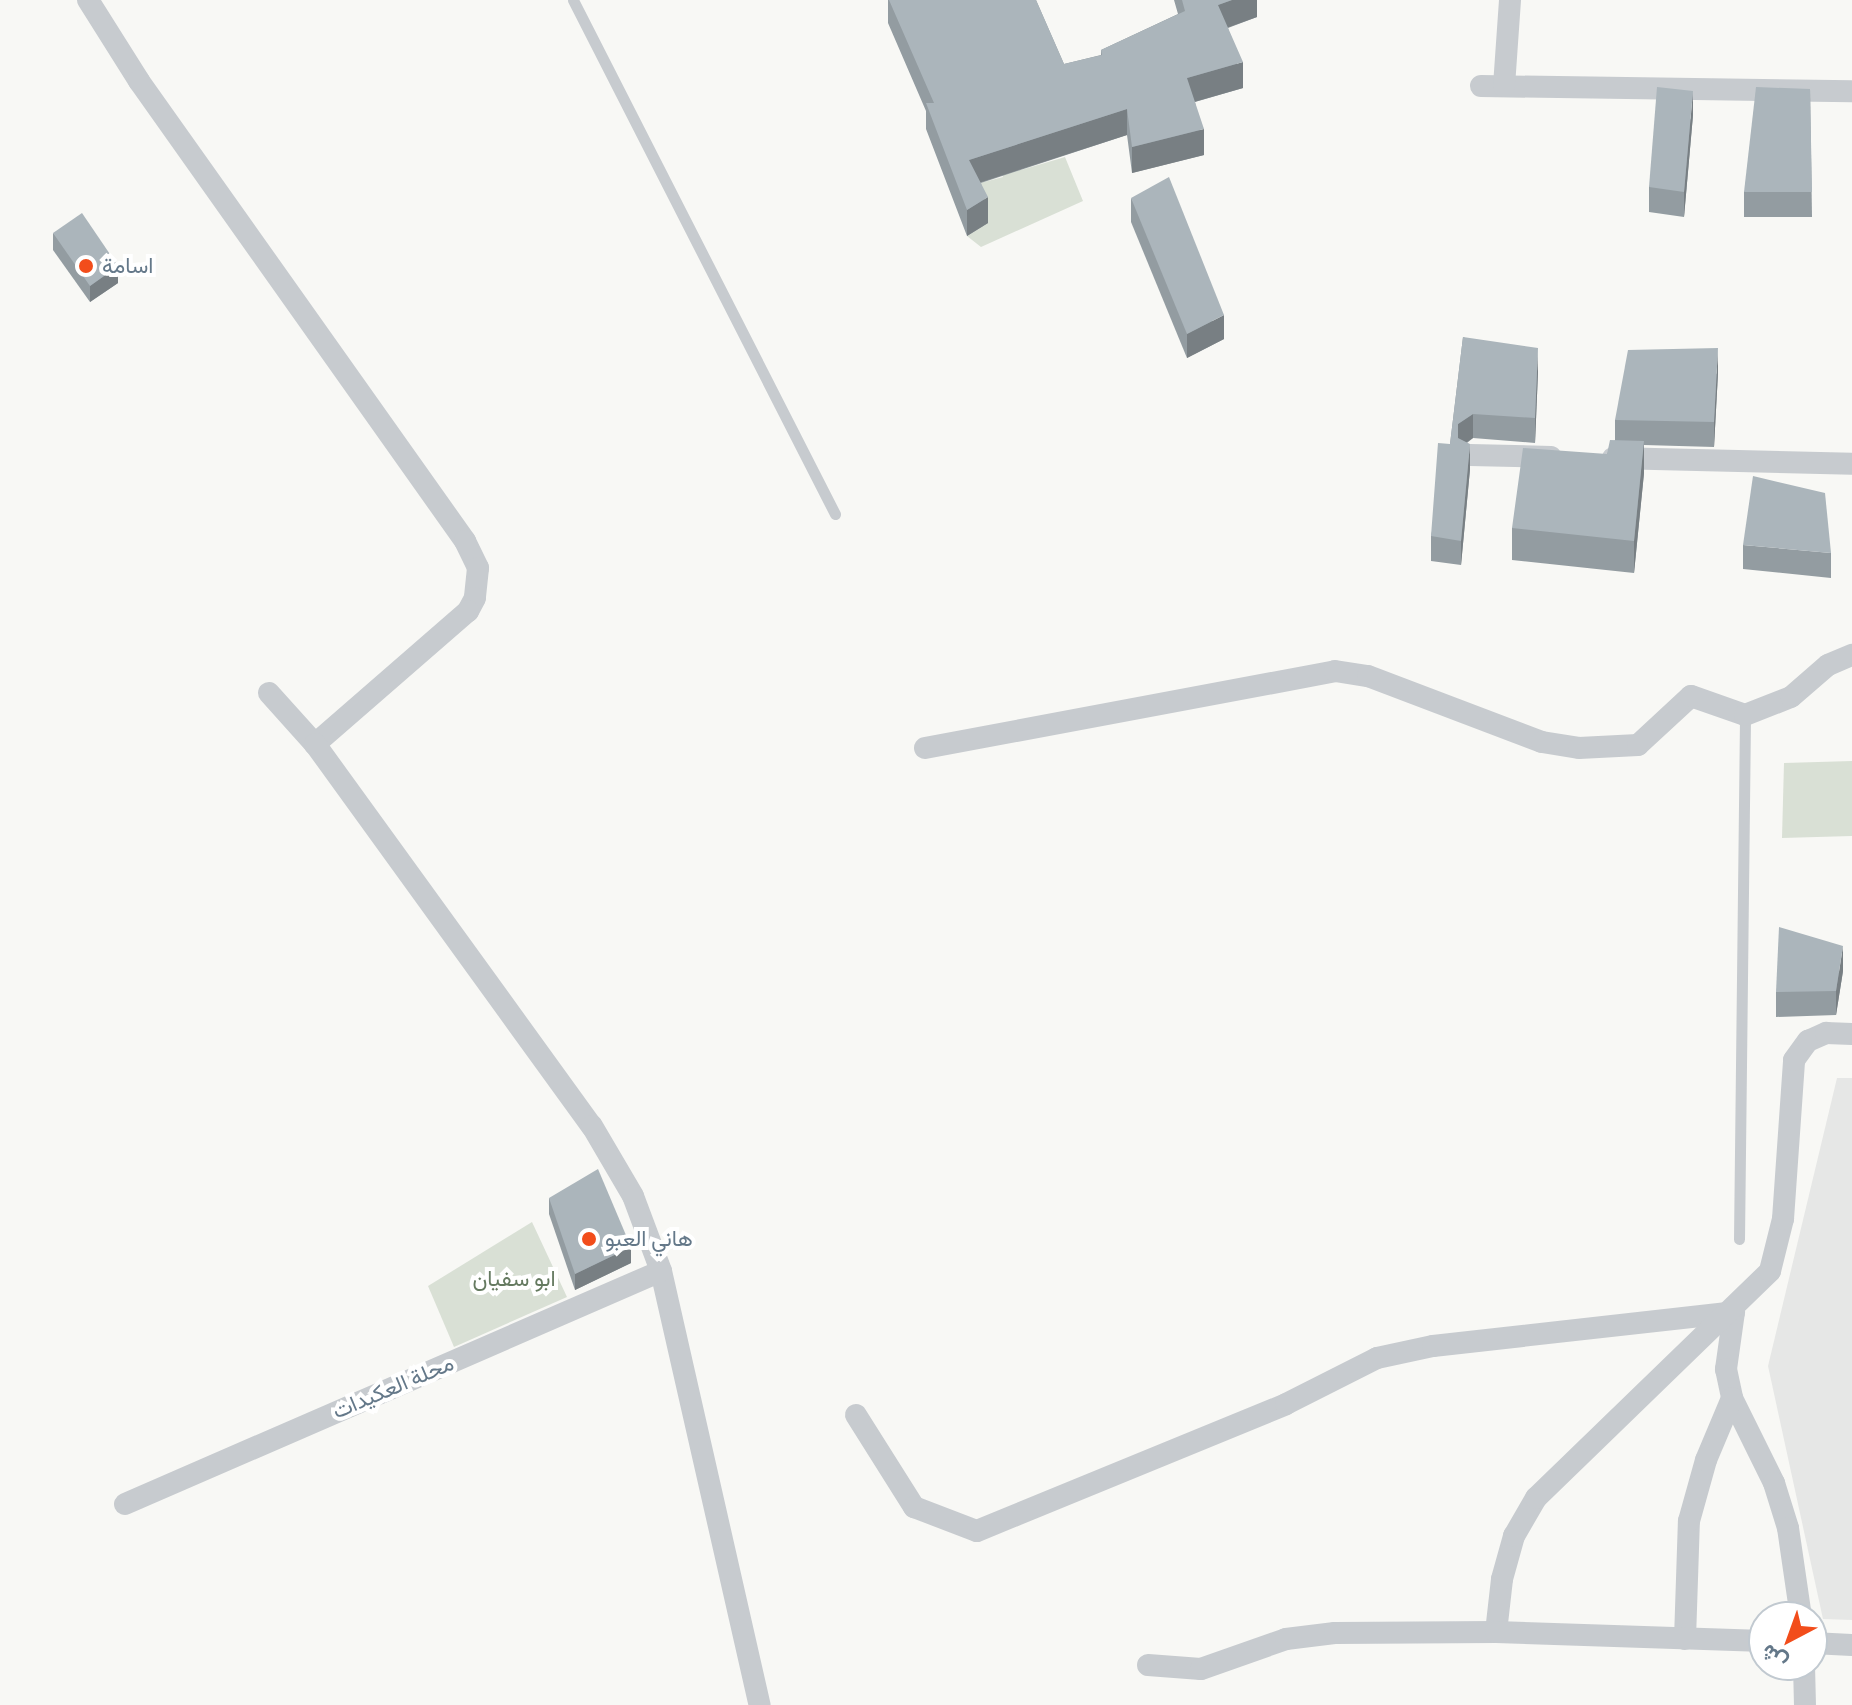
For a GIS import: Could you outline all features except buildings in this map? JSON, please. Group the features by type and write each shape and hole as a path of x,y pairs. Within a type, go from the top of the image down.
{"street":[{"path":"88,0 139,81 465,541 478,568 479,583 468,611 315,744"},
{"path":"1510,0 1492,86 1852,91"},
{"path":"1470,455 1852,464"},
{"path":"925,748 1319,671 1368,676 1542,742 1579,748 1638,745 1691,696 1745,715 1791,697 1828,665 1852,655"},
{"path":"269,693 315,744 614,1156 661,1271 760,1705"},
{"path":"1496,1632 1502,1579 1514,1536 1536,1498 1734,1312 1770,1271 1779,1254 1794,1060 1808,1041 1826,1033 1852,1034"},
{"name":"محلة العكيدات","path":"125,1504 661,1271"},
{"path":"1734,1312 1727,1340 1732,1398 1774,1483 1788,1528 1799,1601"},
{"path":"856,1415 914,1507 977,1531 1306,1395 1377,1358 1433,1346 1734,1312"},
{"path":"1685,1639 1689,1521 1732,1398"},
{"path":"1148,1665 1201,1669 1310,1635 1496,1632 1748,1641"},
{"path":"1828,1644 1852,1645"},
{"path":"1804,1681 1805,1705"}],"lane":[{"path":"573,0 835,514"},
{"path":"1739,1239 1745,715"}],"shaded area":[{"path":"1837,1078 1852,1078 1852,1620 1828,1619 1828,1601 1819,1601 1768,1366"}],"green space":[{"path":"980,124 1021,170 1065,157 1083,201 981,247 967,236 988,222 969,186 1003,177"},
{"path":"1852,761 1852,836 1782,838 1784,763"},
{"name":"ابو سفيان","path":"532,1222 567,1297 454,1347 428,1286"}],"place":[{"name":"اسامة","path":"86,266"},
{"name":"هاني العبو","path":"589,1239"}]}
